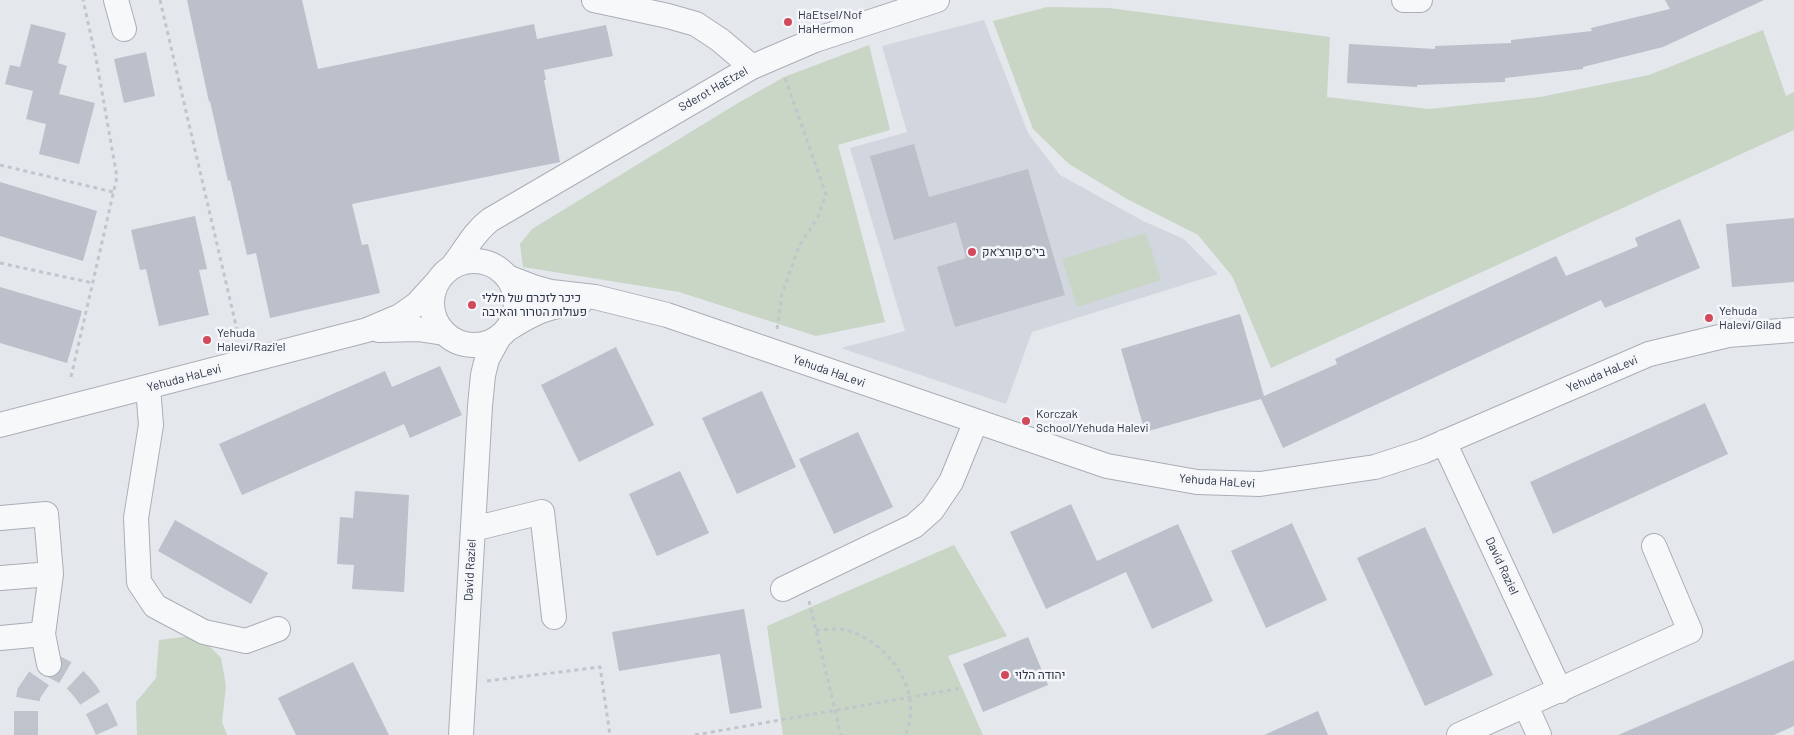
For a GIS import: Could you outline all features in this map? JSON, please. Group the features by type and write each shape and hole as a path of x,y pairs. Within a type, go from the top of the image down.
{"street":[{"path":"116,0 124,29"},
{"path":"594,0 696,24 720,40 752,67"},
{"name":"Sderot HaEtzel","path":"444,274 464,252 471,238 481,227 505,211 752,67 892,6 936,0"},
{"path":"1404,0 1420,0"},
{"name":"Sderot HaEtzel","path":"502,272 491,256 489,246 497,221 505,211"},
{"path":"470,260 484,262 502,272 514,290 516,304 513,318 503,334 480,345 470,345 450,337 436,322 431,308 432,295 444,274 470,260"},
{"name":"Yehuda HaLevi","path":"502,272 533,287 552,292 595,296 667,315 1107,466 1197,482 1260,484 1322,476 1375,466 1424,451 1649,354 1728,335 1794,330"},
{"name":"Yehuda HaLevi","path":"0,425 367,330 400,316 418,304 444,274"},
{"name":"Yehuda HaLevi","path":"503,334 532,313 558,304 612,301"},
{"name":"Yehuda HaLevi","path":"367,330 410,329 450,337"},
{"name":"David Raziel","path":"461,735 483,375 487,358 503,334"},
{"name":"David Raziel","path":"450,337 466,356 480,406"},
{"path":"148,387 152,425 136,518 139,582 155,606 204,632 246,641 278,629"},
{"path":"782,589 914,526 932,510 952,482 976,421"},
{"name":"David Raziel","path":"1444,442 1560,691"},
{"path":"473,529 542,512 554,617"},
{"path":"0,518 46,514 51,574 43,634 49,664"},
{"path":"1458,735 1560,691 1690,631 1654,546"},
{"path":"0,578 51,574"},
{"path":"0,638 43,634"},
{"path":"1526,706 1539,735"}],"path":[{"path":"71,377 117,177 96,58 83,0"},
{"path":"160,0 238,334"},
{"path":"774,352 782,294 799,246 818,217 826,194 778,56"},
{"path":"0,165 113,192"},
{"path":"0,263 93,283"},
{"path":"804,579 841,735"},
{"path":"816,630 846,630 870,641 892,659 906,682 910,697 908,728 905,735"},
{"path":"464,684 600,667 610,735"},
{"path":"695,735 962,688"}],"shaded area":[{"path":"984,20 1028,133 1060,175 1143,221 1184,239 1218,274 1032,332 1006,404 841,348 905,331 850,148 907,132 882,46"}],"green space":[{"path":"1047,7 1109,8 1330,37 1327,97 1429,109 1540,97 1649,75 1763,30 1786,96 1794,92 1794,130 1271,368 1232,276 1198,235 1127,199 1069,164 1033,129 993,21"},
{"path":"869,45 890,130 838,145 885,322 816,336 679,292 523,267 520,244 532,229 784,77"},
{"path":"1146,233 1161,280 1077,307 1062,259"},
{"path":"954,545 1007,636 948,656 983,735 783,735 767,626"},
{"path":"199,635 221,658 226,686 222,722 227,735 137,735 136,702 156,678 159,640"}],"building":[{"path":"187,0 302,0 318,69 534,24 537,39 606,25 613,56 544,70 546,80 544,80 560,162 352,204 362,245 368,244 380,293 270,318 256,253 247,255 230,180 228,181 209,102"},
{"path":"1665,0 1764,0 1663,47 1583,67 1583,69 1505,78 1505,82 1417,85 1417,87 1347,83 1349,44 1435,49 1435,46 1511,43 1511,40 1592,31 1591,28 1670,9"},
{"path":"31,24 66,33 58,63 67,66 59,94 95,103 79,164 39,154 46,124 26,119 33,91 5,84 10,65 20,67"},
{"path":"146,52 155,96 124,103 114,59"},
{"path":"914,144 929,197 1028,169 1065,295 955,327 937,267 966,258 956,222 894,240 870,156"},
{"path":"0,182 97,211 83,261 0,236"},
{"path":"195,216 207,269 199,270 209,315 159,326 146,269 140,270 131,230"},
{"path":"1794,218 1794,282 1732,287 1726,224"},
{"path":"1680,219 1700,268 1605,308 1601,300 1283,448 1261,399 1145,432 1121,349 1240,314 1264,396 1337,364 1335,359 1556,256 1566,276 1638,246 1635,238"},
{"path":"0,287 82,311 67,363 0,343"},
{"path":"616,347 654,425 579,462 541,385"},
{"path":"440,366 462,415 410,438 404,424 242,495 219,444 385,371 392,387"},
{"path":"762,391 796,467 737,494 702,418"},
{"path":"1705,403 1728,454 1553,534 1530,482"},
{"path":"858,432 893,507 834,534 799,459"},
{"path":"680,471 709,533 657,556 629,494"},
{"path":"355,491 409,495 404,592 352,589 354,565 337,564 340,517 353,518"},
{"path":"1071,504 1097,561 1178,524 1213,601 1152,629 1126,572 1046,609 1010,532"},
{"path":"175,520 268,573 251,604 158,551"},
{"path":"1292,523 1327,600 1266,628 1231,551"},
{"path":"1425,527 1493,675 1425,706 1357,558"},
{"path":"744,609 762,708 730,714 720,654 619,671 612,632"},
{"name":"יהודה הלוי","path":"1028,637 1048,685 983,712 963,664"},
{"path":"1794,660 1794,726 1774,735 1618,735"},
{"path":"353,662 389,735 296,735 278,698"},
{"path":"1318,711 1328,735 1264,735"}],"tunnel":[{"path":"26,735 26,710 29,693 49,664 70,676 85,690 109,735"}],"place":[{"name":"HaEtsel/Nof HaHermon","path":"788,22"},
{"name":"בי''ס קורצ'אק","path":"972,252"},
{"name":"כיכר לזכרם של חללי פעולות הטרור והאיבה","path":"472,305"},
{"name":"Yehuda Halevi/Gilad","path":"1709,318"},
{"name":"Yehuda Halevi/Razi'el","path":"207,340"},
{"name":"Korczak School/Yehuda Halevi","path":"1026,421"},
{"name":"יהודה הלוי","path":"1005,675"}]}
